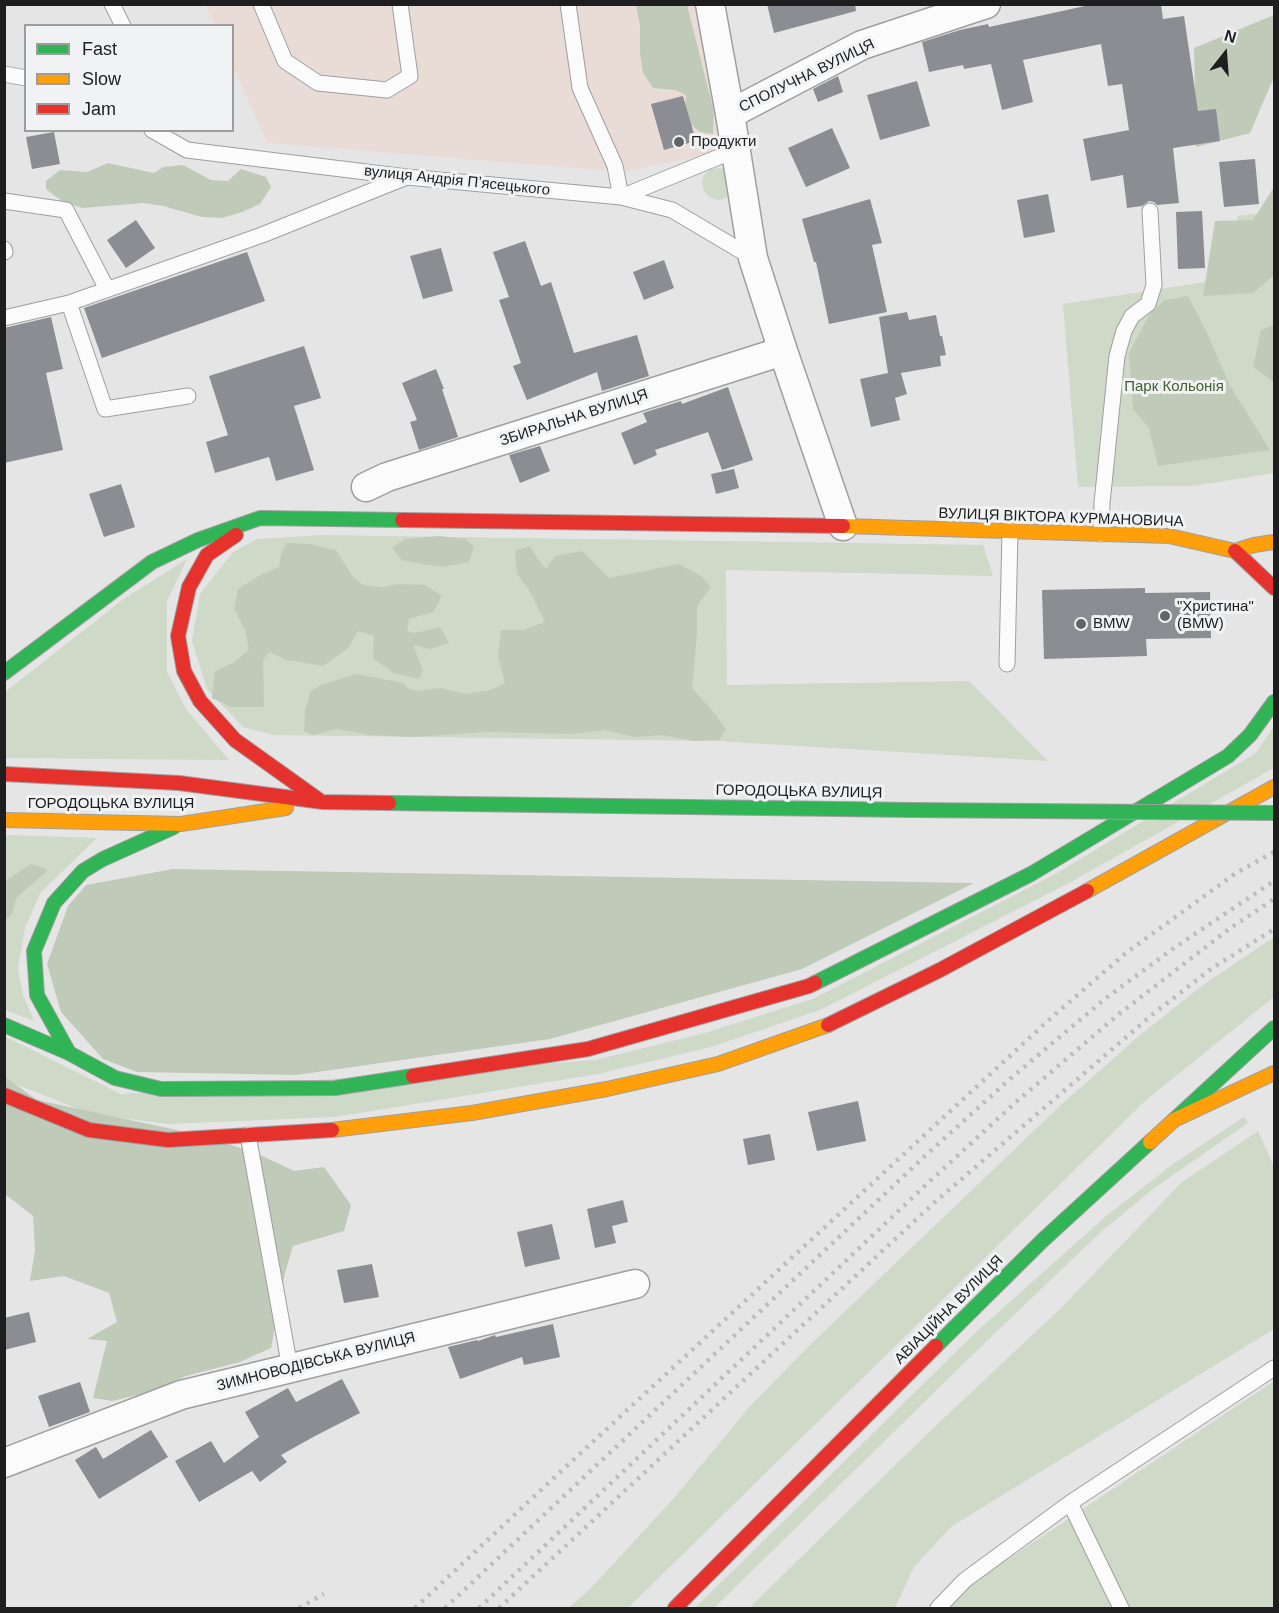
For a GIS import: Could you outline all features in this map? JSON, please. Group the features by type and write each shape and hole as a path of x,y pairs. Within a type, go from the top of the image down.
{"street":[{"path":"710,4 753,258 843,526"},
{"name":"СПОЛУЧНА ВУЛИЦЯ","path":"730,114 862,45 986,4"},
{"name":"ЗБИРАЛЬНА ВУЛИЦЯ","path":"366,488 387,477 783,351"},
{"path":"4,673 152,562 198,540 260,518"},
{"path":"260,518 207,555 189,587 178,636 184,671 200,701 235,740 323,802"},
{"name":"ВУЛИЦЯ ВІКТОРА КУРМАНОВИЧА","path":"260,518 843,526 1169,536 1235,551 1275,542"},
{"path":"1235,551 1275,588"},
{"path":"4,1025 69,1053 115,1078 161,1089 335,1088 588,1049 809,986 1030,874 1228,756 1250,735 1275,702"},
{"name":"ГОРОДОЦЬКА ВУЛИЦЯ","path":"4,774 179,783 323,802 1275,813"},
{"path":"4,1095 89,1130 168,1140 336,1130 472,1113 607,1089 718,1064 826,1026 940,970 1275,787"},
{"name":"ГОРОДОЦЬКА ВУЛИЦЯ","path":"4,820 181,824 323,802"},
{"path":"69,1053 37,995 34,951 54,903 82,871 103,859 181,824"},
{"path":"1174,1120 1275,1028"},
{"name":"АВІАЦІЙНА ВУЛИЦЯ","path":"675,1608 1043,1240 1174,1120 1275,1073"},
{"name":"ЗИМНОВОДІВСЬКА ВУЛИЦЯ","path":"4,1463 181,1395 635,1284"}],"lane":[{"path":"112,4 122,24"},
{"path":"261,4 285,61 309,78 318,83 387,90 410,76 400,4"},
{"path":"568,4 580,88 615,166 621,197 736,150"},
{"path":"4,74 24,78"},
{"name":"вулиця Андрія Пʼясецького","path":"156,132 187,150 407,177 621,197 672,210 753,258"},
{"path":"178,132 187,150"},
{"path":"4,318 69,303 262,235 407,177"},
{"path":"4,201 66,210 107,289"},
{"path":"1101,534 1117,356 1124,331 1132,316 1148,304 1154,285 1150,211"},
{"path":"69,303 105,409 188,396"},
{"path":"1007,664 1010,531"},
{"path":"248,1135 290,1368"},
{"path":"938,1608 965,1580 1070,1503 1275,1368"},
{"path":"1070,1503 1121,1608"}],"shaded area":[{"path":"205,5 695,5 723,151 624,172 267,143 234,68 234,24 214,24"}],"green space":[{"path":"636,5 687,5 714,112 713,134 700,132 687,121 686,95 675,90 653,88 643,73 640,26"},
{"path":"1274,15 1274,77 1250,133 1196,147 1194,48"},
{"path":"108,163 154,173 163,167 183,165 211,180 228,181 241,169 266,177 271,187 260,204 222,218 202,217 144,203 83,208 63,202 46,189 46,181 60,170 87,172"},
{"path":"723,168 729,172 732,192 720,200 707,195 702,182 709,170"},
{"path":"1274,187 1274,275 1253,293 1203,296 1215,221 1253,220"},
{"name":"Парк Кольонія","path":"1274,206 1274,473 1193,486 1078,487 1063,304 1244,276 1237,216 1273,212"},
{"path":"1188,296 1229,384 1270,450 1158,466 1149,428 1133,409 1129,353 1151,312 1165,300"},
{"path":"1274,325 1274,382 1253,367 1261,330"},
{"path":"321,535 983,545 993,576 726,570 727,685 969,681 1048,761 716,741 274,735 243,727 207,689 192,641 200,594 233,552 257,539"},
{"path":"439,536 465,539 474,546 469,562 442,567 422,564 402,560 392,548 405,539"},
{"path":"286,543 310,544 336,550 352,576 363,585 383,587 399,584 425,585 442,596 433,612 409,619 407,631 415,633 440,627 449,643 431,649 413,645 423,670 419,679 394,673 373,658 374,636 358,631 348,648 323,666 287,660 269,652 263,660 264,707 231,707 212,698 215,671 233,663 249,650 245,630 234,609 238,589 262,574 279,567"},
{"path":"530,546 546,569 555,556 582,551 609,578 679,564 701,576 711,587 697,606 692,688 726,729 719,740 694,741 662,735 635,737 605,730 571,734 489,732 411,737 369,735 337,729 313,735 304,731 305,710 311,691 323,684 357,674 403,683 409,689 417,691 441,688 465,694 491,690 505,683 498,656 501,630 523,630 545,622 530,591 517,574 515,551"},
{"path":"187,559 167,601 167,672 186,709 229,760 5,758 5,692 125,598"},
{"path":"1274,726 1274,768 1069,883 820,1010 711,1047 598,1074 335,1117 168,1124 91,1114 13,1083 5,1076 4,1036 121,1094 595,1060 705,1033 815,998 1059,872 1256,753"},
{"path":"5,835 97,838 40,893 25,928 18,968 23,995 34,1021 5,1010"},
{"path":"31,864 48,870 16,898 12,914 5,920 5,881"},
{"path":"173,869 974,883 802,969 550,1039 296,1075 137,1072 103,1059 61,1012 47,964 68,906 86,885"},
{"path":"1274,937 1274,997 1146,1100 628,1608 569,1608 592,1587 675,1497 751,1405 813,1342 1063,1103 1140,1035 1203,985"},
{"path":"4,1076 37,1100 200,1135 256,1153 294,1171 324,1167 351,1205 344,1231 293,1246 285,1273 271,1348 240,1362 186,1376 151,1392 112,1401 93,1398 107,1341 87,1339 117,1322 109,1293 64,1276 30,1281 35,1250 33,1216 5,1194"},
{"path":"1244,1117 1248,1123 1153,1189 1101,1232 714,1608 695,1608 975,1333 1105,1217 1173,1164"},
{"path":"1258,1131 1274,1167 1274,1329 952,1526 914,1567 895,1608 749,1608 928,1433 1061,1308 1182,1182"},
{"path":"1274,1381 1274,1608 948,1608 962,1592 992,1570"}],"building":[{"path":"767,4 855,4 856,11 774,33"},
{"path":"1094,4 1161,4 1163,19 1184,16 1198,111 1216,109 1220,141 1173,148 1179,203 1157,205 1149,201 1142,206 1127,208 1123,175 1091,181 1083,139 1129,130 1122,84 1108,86 1101,44 1023,60 1033,102 1002,110 991,64 964,69 963,65 929,72 922,42 960,30 988,24 989,27"},
{"path":"838,76 843,92 818,102 813,89"},
{"path":"917,81 930,126 880,140 867,95"},
{"path":"683,96 696,141 664,150 651,104"},
{"path":"832,128 850,168 806,187 788,148"},
{"path":"54,132 60,164 32,169 26,137"},
{"path":"1255,159 1259,204 1224,207 1219,162"},
{"path":"1048,194 1055,232 1024,238 1017,200"},
{"path":"870,199 882,243 872,245 887,312 829,324 816,262 814,262 802,219"},
{"path":"1202,211 1205,268 1178,269 1176,212"},
{"path":"136,220 155,248 126,268 107,240"},
{"path":"525,241 541,286 551,282 574,353 637,335 649,376 602,391 597,372 527,400 513,366 521,363 499,300 509,297 493,252"},
{"path":"441,248 453,291 423,299 410,256"},
{"path":"247,252 265,301 102,358 84,308"},
{"path":"664,260 674,288 644,300 633,272"},
{"path":"907,312 909,320 936,315 946,355 940,356 941,366 901,373 907,394 895,398 900,420 871,427 860,379 888,373 879,317"},
{"path":"51,317 63,369 46,373 63,450 4,463 4,328"},
{"path":"304,346 321,398 294,406 314,470 276,481 269,457 215,473 206,442 228,435 209,376"},
{"path":"436,369 458,437 419,450 410,422 417,420 402,383"},
{"path":"728,387 753,460 722,470 708,432 655,450 657,455 634,465 621,433 647,422 643,413 681,401 682,404"},
{"path":"540,446 550,471 520,483 509,455"},
{"path":"734,469 739,488 716,494 711,474"},
{"path":"121,484 135,527 104,537 89,494"},
{"path":"1145,588 1145,593 1210,592 1211,638 1146,639 1147,656 1044,659 1042,590"},
{"path":"858,1101 866,1141 817,1151 808,1112"},
{"path":"770,1134 775,1160 748,1165 743,1139"},
{"path":"623,1200 628,1222 612,1226 616,1243 595,1248 587,1209"},
{"path":"552,1224 560,1259 525,1267 517,1232"},
{"path":"372,1264 379,1297 344,1303 337,1270"},
{"path":"29,1312 36,1342 4,1350 4,1318"},
{"path":"553,1324 560,1357 524,1365 522,1357 460,1379 448,1347"},
{"path":"342,1379 360,1413 281,1455 287,1462 260,1482 252,1471 199,1502 175,1461 211,1441 224,1463 259,1437 245,1412 288,1388 296,1402"},
{"path":"80,1382 90,1412 49,1427 38,1396"},
{"path":"151,1430 168,1457 99,1499 75,1460 96,1447 103,1459"}],"railway":[{"path":"415,1608 1052,1017 1126,953 1236,873 1274,852"},
{"path":"445,1608 925,1156 1011,1078 1106,998 1174,948 1274,881"},
{"path":"479,1608 1016,1102 1119,1014 1229,929 1274,899"},
{"path":"499,1608 935,1202 1153,1014 1211,969 1274,929"},
{"path":"299,1608 324,1594"}],"traffic: fast":[{"path":"4,673 152,562 198,540 260,518 402,520"},
{"path":"815,983 1031,874 1228,756 1250,735 1274,702"},
{"path":"389,803 912,810"},
{"path":"912,810 1274,813"},
{"path":"69,1053 37,995 34,951 54,903 83,871 103,859 174,827"},
{"path":"4,1025 69,1053 115,1078 161,1089 335,1088 413,1076"},
{"path":"1174,1120 1274,1028"},
{"path":"936,1346 1043,1240 1150,1142"}],"traffic: slow":[{"path":"843,526 1169,536 1235,551 1274,542"},
{"path":"1087,891 1274,787"},
{"path":"4,820 181,824 286,808"},
{"path":"332,1130 472,1113 607,1089 718,1064 828,1025"},
{"path":"1150,1142 1174,1120 1274,1073"}],"traffic: jam":[{"path":"402,520 843,526"},
{"path":"236,535 207,555 189,587 178,636 184,671 200,701 235,740 319,800"},
{"path":"1235,551 1274,588"},
{"path":"4,774 179,783 323,802 389,803"},
{"path":"828,1025 940,970 1087,891"},
{"path":"413,1076 588,1049 815,983"},
{"path":"4,1095 89,1130 168,1140 332,1130"},
{"path":"675,1608 936,1346"}],"place":[{"name":"Продукти","path":"679,142"},
{"name":"\"Христина\" (BMW)","path":"1165,616"},
{"name":"BMW","path":"1081,624"}]}
